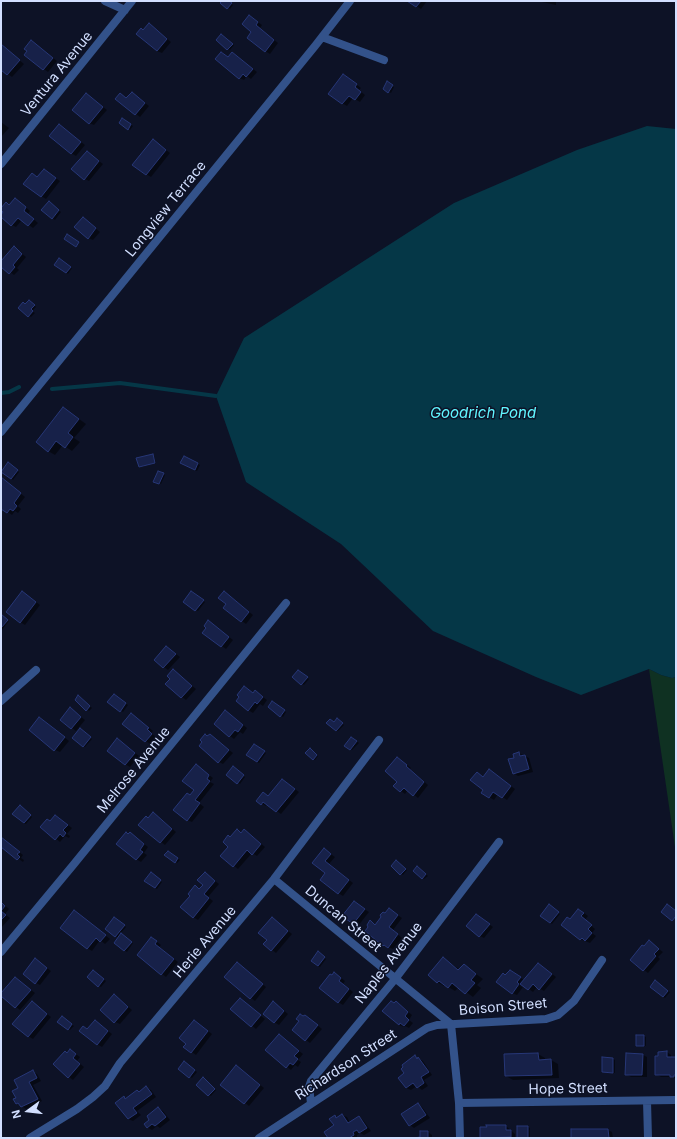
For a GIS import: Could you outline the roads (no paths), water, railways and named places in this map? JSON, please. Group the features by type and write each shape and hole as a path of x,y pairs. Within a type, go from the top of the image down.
{"street":[{"path":"105,1 125,10"},
{"name":"Ventura Avenue","path":"1,164 132,1"},
{"name":"Longview Terrace","path":"1,432 350,1"},
{"path":"322,37 384,60"},
{"name":"Melrose Avenue","path":"1,952 286,603"},
{"path":"1,701 36,670"},
{"name":"Herie Avenue","path":"30,1138 78,1109 105,1086 120,1063 274,879 379,740"},
{"name":"Naples Avenue","path":"311,1103 309,1087 311,1081 395,979 499,842"},
{"name":"Duncan Street","path":"274,879 451,1024"},
{"name":"Boison Street","path":"451,1024 546,1019 558,1015 574,1001 602,960"},
{"path":"451,1024 459,1103 460,1138"},
{"name":"Richardson Street","path":"259,1138 427,1028 437,1025 451,1024"},
{"name":"Hope Street","path":"459,1103 676,1100"},
{"path":"647,1101 648,1138"}],"water":[{"name":"Goodrich Pond","path":"647,126 676,129 676,677 672,678 661,675 649,669 581,695 536,677 433,631 341,544 246,482 216,396 244,338 454,203 577,150"}],"waterway":[{"path":"52,389 120,383 216,396"},
{"path":"1,393 9,392 19,387"}]}
